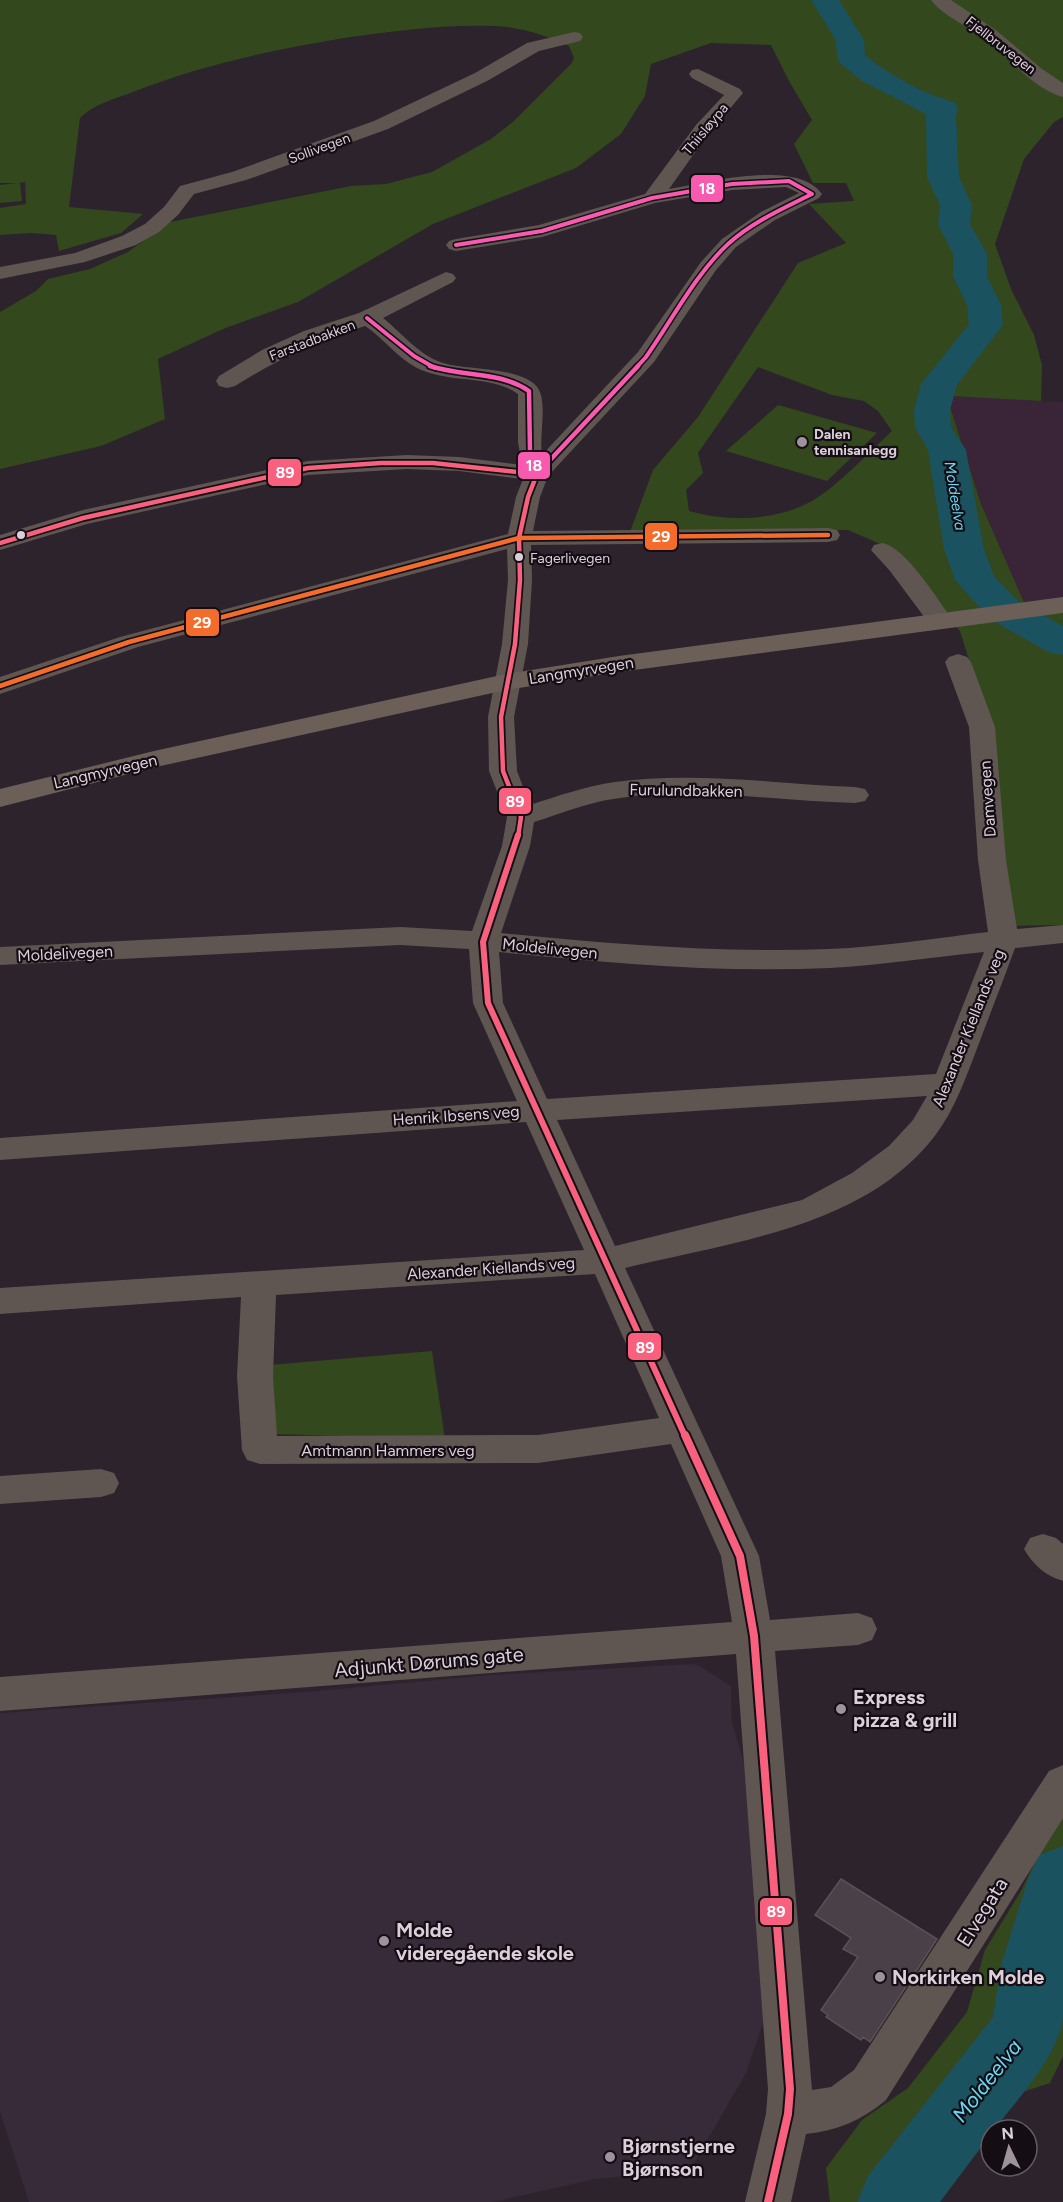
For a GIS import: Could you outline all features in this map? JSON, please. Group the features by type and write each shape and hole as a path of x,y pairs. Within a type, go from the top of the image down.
{"main road":[{"name":"Langmyrvegen","path":"0,798 113,768 506,682 949,619 1051,607"}],"street":[{"name":"Fjellbruvegen","path":"940,0 981,27 1036,73 1063,91"},
{"name":"Sollivegen","path":"0,273 50,264 131,240 151,230 177,207 187,190 239,177 381,125 481,77 533,47 574,37"},
{"name":"Thiisløypa","path":"652,198 669,177 683,154 734,93 698,74"},
{"path":"456,245 542,231 652,198 732,184 789,181 812,194 768,216 729,243 708,266 646,357 537,474 528,497 519,538 520,580 515,644 501,717 501,761 521,817 516,846 483,942 488,1003 603,1261 740,1556 753,1636 790,2089 788,2114 768,2202"},
{"name":"Farstadbakken","path":"226,381 270,355 312,336 367,318 446,278"},
{"name":"Farstadbakken","path":"367,318 430,366 446,372 510,381 529,391 531,419 528,448 537,474"},
{"path":"0,543 46,526 326,466 415,460 497,467 537,474"},
{"path":"0,686 129,642 519,538 828,535"},
{"path":"883,550 949,619"},
{"name":"Damvegen","path":"958,662 982,727 992,860 1004,939"},
{"name":"Furulundbakken","path":"521,817 609,792 645,788 855,795"},
{"name":"Moldelivegen","path":"0,956 343,938 431,937 612,954 727,959 831,958 1062,934"},
{"name":"Alexander Kiellands veg","path":"0,1301 603,1261 787,1217 832,1198 864,1181 900,1154 924,1128 948,1084 1004,939"},
{"name":"Henrik Ibsens veg","path":"0,1149 535,1110 948,1084"},
{"name":"Amtmann Hammers veg","path":"259,1284 255,1376 260,1450 538,1449 681,1429"},
{"path":"0,1490 101,1483"},
{"name":"Adjunkt Dørums gate","path":"0,1694 858,1629"},
{"name":"Elvegata","path":"788,2114 823,2111 845,2104 858,2097 870,2085 1063,1783"}],"shaded area":[{"path":"951,396 1063,402 1063,613 1030,616 981,504 948,400"},
{"name":"Molde videregående skole","path":"696,1664 731,1686 732,1722 753,1795 766,2014 746,2073 693,2165 687,2170 595,2179 493,2202 29,2202 0,2111 0,1713 306,1692 491,1675"}],"green space":[{"path":"0,0 1063,0 1063,117 1054,122 1024,159 995,244 1011,289 1034,335 1042,365 1041,401 951,396 948,400 981,504 1030,616 1063,613 1063,925 1000,926 974,676 960,631 892,552 848,530 630,532 653,470 698,417 798,263 846,243 809,204 854,201 846,183 813,183 794,144 812,120 771,45 711,43 651,64 645,96 621,134 576,168 433,224 298,302 223,329 158,359 165,419 101,446 0,469 0,312 36,291 48,279 90,269 128,252 170,222 351,186 386,184 432,172 491,139 514,121 571,64 574,58 569,46 542,35 494,26 456,26 344,38 290,48 211,66 159,82 98,105 80,118 69,207 143,214 121,233 59,251 56,235 31,233 0,235 0,208 26,204 25,182 20,183 22,201 0,203 0,185 17,183 0,183","holes":["758,367 832,395 864,401 878,411 892,431 832,487 798,508 768,516 720,517 689,511 686,490 703,473 698,453"]},
{"name":"Dalen tennisanlegg","path":"778,405 877,433 827,481 726,451"},
{"path":"432,1351 445,1439 275,1434 270,1365"},
{"path":"1063,1817 1063,2056 1050,2083 998,2100 979,2118 973,2124 930,2202 830,2202 826,2168 862,2120 908,2088 967,2012 985,1950 1021,1891 1042,1847"}],"building":[{"name":"Norkirken Molde","path":"841,1879 937,1939 870,2042 863,2037 861,2040 826,2017 828,2015 821,2010 858,1957 843,1949 851,1938 815,1915"}],"waterway":[{"name":"Moldeelva","path":"825,0 850,40 851,58 872,75 934,107 943,108 941,116 943,177 956,205 954,224 970,254 970,276 984,305 986,325 939,384 932,410 933,427 947,450 964,549 975,580 1004,610 1063,643"},
{"name":"Moldeelva","path":"894,2202 1026,2030 1036,1965 1063,1876"}],"transit line":[{"name":"18","path":"367,318 430,366 442,370 508,380 529,391 529,442 537,474 646,357 708,266 729,243 768,216 812,194 789,181 732,184 652,198 542,231 456,245"},
{"name":"89","path":"0,543 83,518 308,468 407,462 485,467 537,474 528,497 519,538 520,580 515,644 501,717 503,771 521,817 516,846 483,942 488,1003 740,1556 754,1636 790,2089 788,2114 768,2202"},
{"name":"29","path":"0,686 129,642 519,538 828,535"}],"place":[{"name":"Dalen tennisanlegg","path":"802,442"},
{"name":"Fagerlivegen","path":"519,557"},
{"name":"Express pizza & grill","path":"841,1709"},
{"name":"Molde videregående skole","path":"384,1941"},
{"name":"Norkirken Molde","path":"880,1977"},
{"name":"Bjørnstjerne Bjørnson","path":"610,2157"}]}
